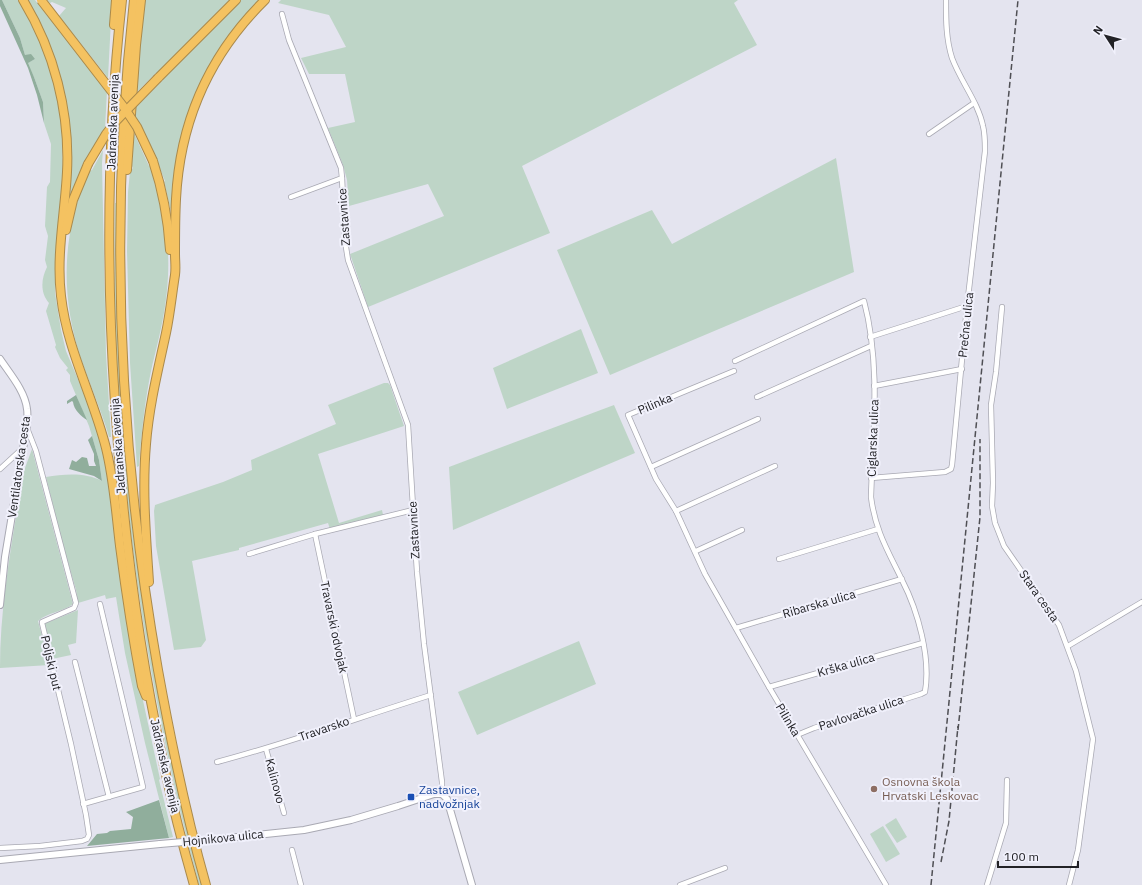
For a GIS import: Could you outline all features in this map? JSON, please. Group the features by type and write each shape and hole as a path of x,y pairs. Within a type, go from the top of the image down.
{"highway":[{"path":"23,0 38,27 47,48 56,77 64,117 67,173 61,240 61,295 74,354 97,416 106,448 112,478 129,609 138,664 142,686 152,709"},
{"path":"41,0 124,106 153,161 166,204 169,227 172,286"},
{"path":"110,196 106,174 106,162 110,65 116,0"},
{"name":"Jadranska avenija","path":"122,0 112,108 110,196 109,281 112,372 116,431 128,550 143,659 170,792 194,885"},
{"name":"Jadranska avenija","path":"134,0 125,89 120,259 124,374 134,505 153,642 169,730 195,845 206,885"},
{"path":"122,192 128,167 134,73 141,0"},
{"path":"60,274 62,249 73,200 88,164 106,134 117,120 236,0"},
{"path":"153,642 143,501 146,444 153,395 166,331 175,274 177,180 180,158 189,120 210,70 230,39 248,17 265,0"}],"main road":[{"name":"Ventilatorska cesta","path":"0,359 22,393 27,408 27,428 5,558 0,605"},
{"name":"Hojnikova ulica","path":"0,860 304,830 351,820 434,794 442,794"},
{"name":"Zastavnice","path":"442,794 447,799 472,885"}],"street":[{"name":"Prečna ulica","path":"871,478 945,472 951,469 967,306 985,151 984,128 981,118 953,59 949,46 946,34 946,0"},
{"name":"Zastavnice","path":"282,14 289,40 341,168 345,241 348,260 408,426 410,439 412,510 417,580 442,782 442,794"},
{"path":"929,134 974,102"},
{"name":"Zastavnice","path":"291,197 342,178"},
{"name":"Ciglarska ulica","path":"735,361 864,301 870,337 874,386 871,478 873,512 878,529 890,557 902,579 916,611 926,665 925,692"},
{"path":"870,337 967,306"},
{"name":"Stara cesta","path":"1002,307 996,372 991,405 993,515 998,534 1004,546 1059,625 1076,671 1093,745 1078,850 1069,885"},
{"path":"758,397 871,346"},
{"path":"874,386 962,369"},
{"name":"Pilinka","path":"734,371 628,415 650,467 661,488 676,511 706,574 769,687 886,885"},
{"path":"650,467 758,419"},
{"name":"Poljski put","path":"0,848 40,846 82,840 87,839 89,835 84,804 42,623 74,608 76,603 36,450 27,428"},
{"path":"0,469 24,447"},
{"path":"676,511 775,466"},
{"path":"249,554 315,534 412,510"},
{"path":"779,559 878,529"},
{"path":"696,551 742,530"},
{"name":"Travarski odvojak","path":"315,534 354,719"},
{"name":"Ribarska ulica","path":"736,628 902,579"},
{"path":"1068,646 1142,602"},
{"path":"84,804 143,787 100,604"},
{"name":"Krška ulica","path":"769,687 923,644"},
{"name":"Poljski put","path":"75,662 109,797"},
{"name":"Pavlovačka ulica","path":"797,734 925,692"},
{"name":"Travarsko","path":"217,762 266,749 431,695"},
{"name":"Kalinovo","path":"266,749 284,813"},
{"path":"987,885 1006,823 1007,780"},
{"path":"292,850 301,885"},
{"path":"680,885 725,868"}],"green space":[{"path":"0,0 2,0 20,38 25,55 31,54 35,59 28,63 43,102 44,123 28,68 0,6"},
{"path":"2,0 19,0 36,32 46,57 59,106 62,132 63,178 56,246 55,293 66,351 91,410 106,461 139,682 159,780 173,837 169,838 145,743 125,653 116,597 106,599 105,595 78,603 76,590 46,477 60,475 82,475 102,481 99,460 89,426 70,381 70,375 66,370 68,368 60,358 55,347 56,345 46,311 49,303 44,295 42,286 47,267 45,260 48,236 45,226 47,187 50,182 51,144 44,123 43,102 27,63 35,59 25,55 20,38"},
{"path":"28,0 35,0 107,91 105,129 83,165 84,166 70,201 70,130 49,44"},
{"path":"47,0 112,0 108,78 59,16 66,8 52,2 50,3"},
{"path":"145,0 232,0 134,95"},
{"path":"240,0 260,0 227,38 209,66 199,86 191,107 172,216 165,181 158,162 133,113 133,110"},
{"path":"281,0 738,0 734,3 757,45 522,166 550,233 368,307 350,254 444,216 428,184 349,206 347,180 343,165 328,128 355,122 345,74 309,74 301,58 346,47 329,15 278,3"},
{"path":"133,131 150,166 161,206 168,248 165,304 147,393 139,466 137,467 130,363 127,251 128,192 130,172 133,168"},
{"path":"103,150 106,354 111,437 109,437 80,356 69,309 67,286 69,240 73,217 89,171 92,170"},
{"path":"836,158 854,272 610,375 557,250 652,210 672,244"},
{"path":"115,203 118,203 117,272 122,411 136,549 145,618 170,754 202,885 199,885 178,801 160,717 145,632 133,547 124,461 118,375 115,289"},
{"path":"581,329 598,373 507,409 493,368"},
{"path":"384,383 388,383 390,385 404,426 318,454 339,523 382,510 383,515 330,529 328,523 239,548 239,550 192,561 206,640 201,647 174,650 156,546 155,505 223,482 252,470 251,460 336,424 328,405"},
{"path":"76,395 87,420 78,412 72,401 67,404 67,401"},
{"path":"614,405 635,453 453,530 449,467"},
{"path":"92,436 99,460 102,481 94,476 69,469 72,460 76,462 82,457 87,458 89,466 96,466 94,454 88,440"},
{"path":"32,449 73,604 38,621 50,665 0,668 4,597 22,480"},
{"path":"78,610 76,643 68,645 71,655 52,659 44,624"},
{"path":"579,641 596,684 477,735 458,692"},
{"path":"159,800 169,838 87,846 97,834 131,829 133,817 126,812"},
{"path":"896,818 907,837 897,843 885,825"},
{"path":"883,826 900,854 886,862 870,834"}],"railway":[{"path":"931,885 1018,0"},
{"path":"958,730 980,517 980,439"},
{"path":"941,862 949,821 958,726"}],"place":[{"name":"Osnovna škola Hrvatski Leskovac","path":"874,789"},
{"name":"Zastavnice, nadvožnjak","path":"411,797"}]}
